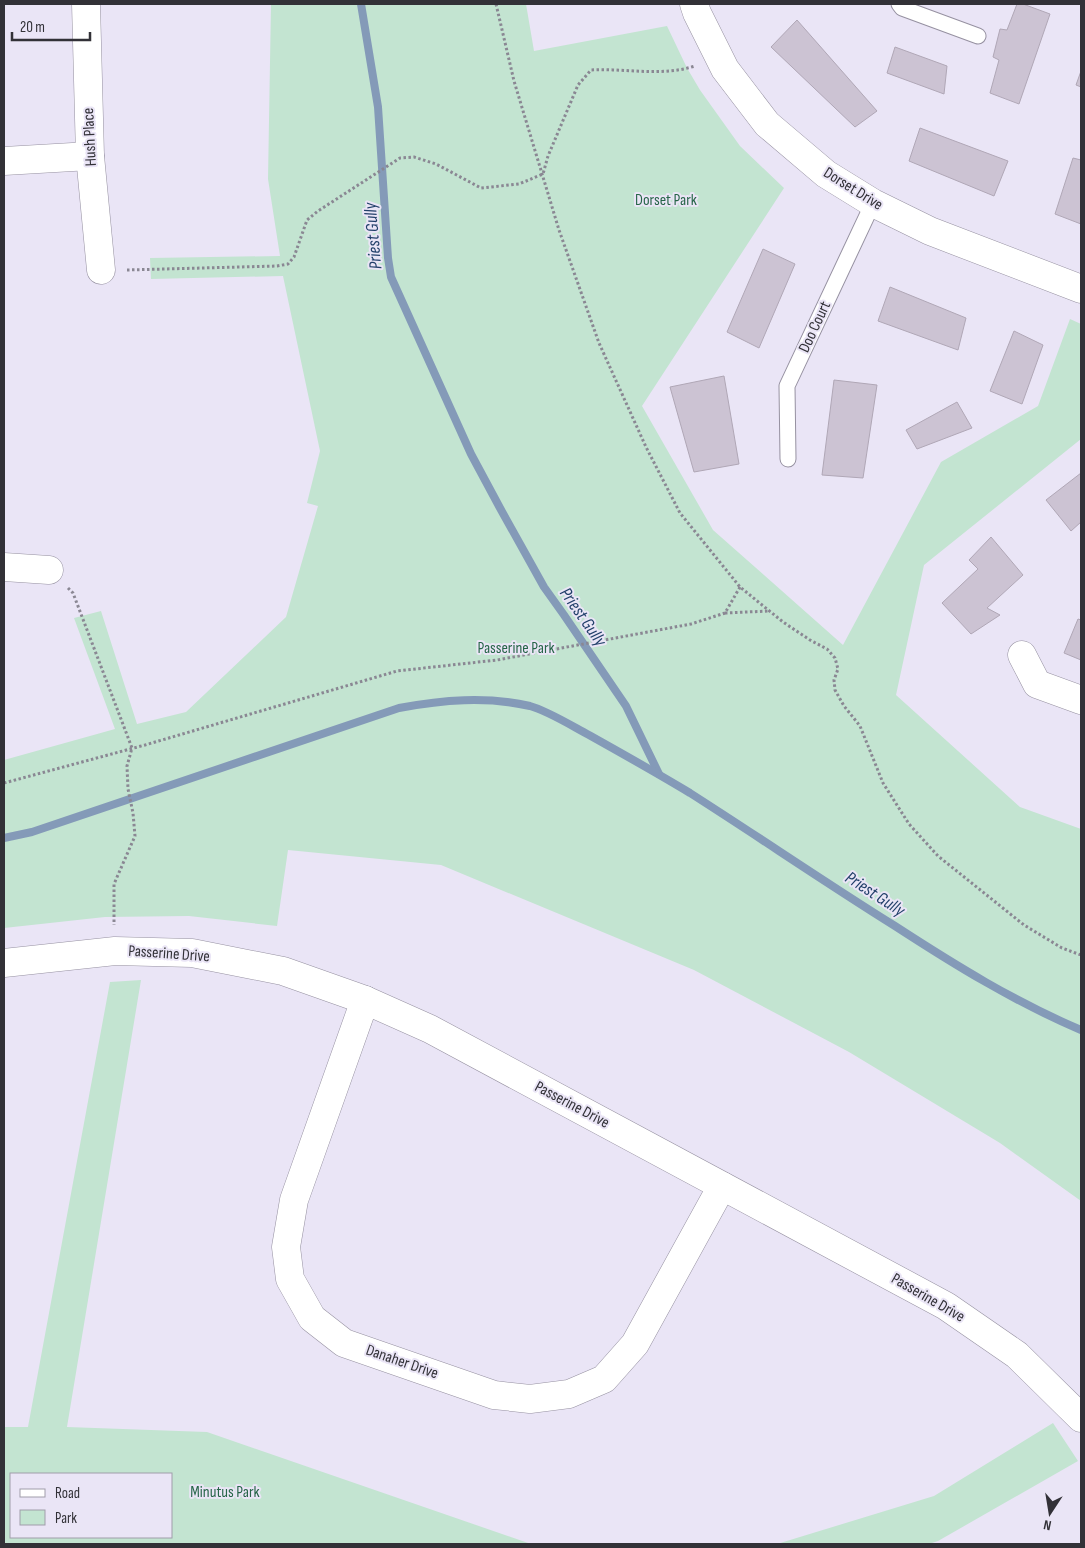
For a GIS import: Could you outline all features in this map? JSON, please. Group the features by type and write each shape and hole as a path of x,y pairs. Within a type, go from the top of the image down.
{"street":[{"name":"Hush Place","path":"86,4 90,156 101,270"},
{"name":"Dorset Drive","path":"694,4 725,68 767,124 826,174 873,203 930,231 1081,289"},
{"path":"4,161 90,156"},
{"path":"4,567 49,570"},
{"path":"1022,655 1037,684 1081,700"},
{"name":"Passerine Drive","path":"4,963 115,951 192,953 283,972 365,1000 430,1029 946,1306 1017,1355 1081,1418"},
{"name":"Danaher Drive","path":"365,1000 294,1200 286,1247 290,1279 312,1318 344,1342 494,1394 530,1399 569,1394 604,1379 635,1344 722,1186"}],"lane":[{"path":"899,4 902,8 978,36"},
{"name":"Doo Court","path":"788,459 787,386 873,203"}],"path":[{"path":"496,4 514,81 559,230 599,343 646,447 680,513 740,587 783,622 827,649 835,658 838,668 834,680 835,690 844,706 860,726 883,784 908,824 938,856 1024,924 1062,948 1081,955"},
{"path":"543,174 548,156 578,85 591,70 611,69 650,73 687,68 719,58"},
{"path":"101,270 277,266 288,264 294,257 307,220 400,158 414,157 436,164 481,188 519,184 543,174"},
{"path":"49,570 73,592 132,748 127,766 128,789 135,836 114,884 115,951"},
{"path":"725,613 740,587"},
{"path":"4,783 397,671 497,660 578,646 691,624 725,613 770,611"}],"green space":[{"name":"Passerine Park","path":"271,4 526,4 534,51 667,26 700,90 740,146 784,188 642,406 713,530 843,645 941,462 1038,406 1070,319 1081,324 1081,439 924,565 896,695 1020,807 1081,829 1081,1201 1000,1143 849,1052 694,970 441,865 288,850 277,926 189,916 105,917 4,928 4,760 115,729 74,618 101,611 137,724 186,712 286,617 318,506 307,503 320,451 283,276 151,279 150,258 280,256 268,179"},
{"name":"Minutus Park","path":"141,980 67,1427 207,1432 531,1544 4,1544 4,1427 28,1427 110,982"},
{"path":"1053,1423 1078,1461 938,1541 929,1544 777,1544 934,1496"}],"building":[{"path":"1017,4 1023,4 1050,14 1019,104 990,93 999,60 993,57 1000,29 1007,30"},
{"path":"797,20 877,111 855,127 771,47"},
{"path":"895,47 947,66 944,94 887,73"},
{"path":"1081,71 1081,87 1076,85"},
{"path":"920,128 1008,161 994,196 909,161"},
{"path":"1073,158 1081,160 1081,224 1055,214"},
{"path":"763,249 795,264 759,348 727,332"},
{"path":"890,287 966,318 958,350 878,321"},
{"path":"1014,331 1043,345 1022,404 990,391"},
{"path":"724,376 739,464 694,472 670,387"},
{"path":"834,380 877,385 863,478 822,475"},
{"path":"957,402 972,428 917,449 906,430"},
{"path":"1081,473 1081,522 1071,531 1046,500"},
{"path":"991,537 1023,575 987,608 1000,615 971,634 942,603 978,569 969,560"},
{"path":"1078,619 1081,620 1081,660 1064,653"}],"waterway":[{"name":"Priest Gully","path":"361,4 378,107 388,258 391,277 471,454 500,508 544,587 626,706 659,774"},
{"path":"4,838 32,832 399,708 464,700 514,703 537,708 552,715 653,771 963,969 1009,995 1081,1030"}],"park label":[{"name":"Dorset Park","path":"666,200"}]}
